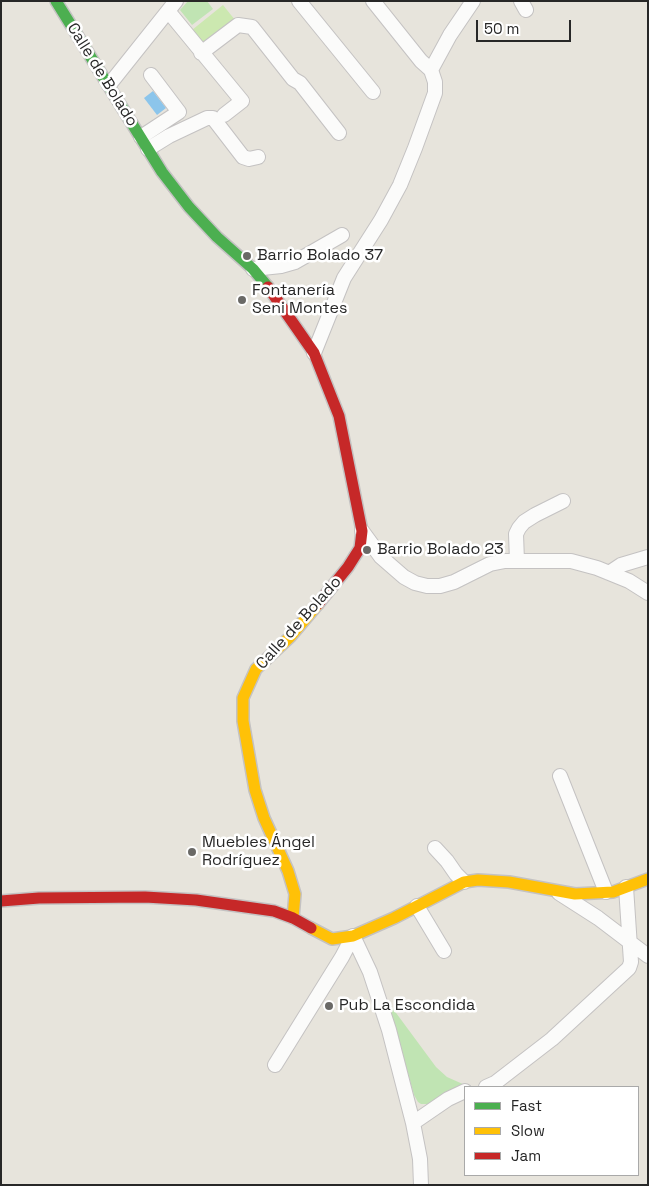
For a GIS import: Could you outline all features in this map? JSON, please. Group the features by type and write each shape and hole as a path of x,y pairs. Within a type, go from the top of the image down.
{"street":[{"name":"Calle de Bolado","path":"56,1 144,143 188,207 217,237 253,269 273,292 314,353 339,416 362,531 360,548 348,567 290,637 256,669 243,698 243,721 255,790 264,818 288,871 295,894 293,918"},
{"path":"300,1 373,92"},
{"path":"314,353 344,278 381,220 400,185 435,93 435,82 431,70 373,1"},
{"path":"431,70 450,35 473,1"},
{"path":"109,85 172,6 201,53 242,102 224,115"},
{"path":"201,53 238,25 252,27 293,79 300,83 339,134"},
{"path":"144,143 179,112 151,75"},
{"path":"144,143 169,136 207,118 213,118 243,157 249,159 258,157"},
{"path":"253,269 281,266 295,262 342,235"},
{"path":"517,561 516,534 519,528 524,522 535,515 563,501"},
{"name":"Calle de Bolado","path":"362,531 381,557 404,578 421,584 440,586 454,582 490,564 517,561 571,562 585,564 629,581 648,593"},
{"path":"609,573 621,565 648,557"},
{"path":"560,776 606,892"},
{"path":"435,848 464,882"},
{"path":"1,901 146,897 196,900 274,910 332,939 353,936 394,918 464,882 478,880 509,882 575,894 612,892 648,879"},
{"path":"488,1086 495,1083 552,1039 629,968 631,962 626,886"},
{"path":"557,892 598,918 648,956"},
{"path":"417,906 444,951"},
{"path":"275,1065 353,936"},
{"path":"353,936 370,972 388,1030 413,1123 420,1159 421,1185"},
{"path":"413,1123 448,1099 464,1091"}],"green space":[{"path":"188,1 207,1 213,9 192,25 180,10"},
{"path":"223,5 235,20 204,45 192,30"},
{"path":"388,1002 436,1067 447,1077 465,1085 430,1104 418,1102 414,1095"}],"water":[{"path":"153,91 166,108 157,115 144,98"}],"traffic: fast":[{"path":"56,1 162,172 189,207 217,237 253,269 268,287"}],"traffic: slow":[{"path":"293,918 295,894 288,871 264,818 255,790 243,721 243,698 256,669 290,637 318,604"},
{"path":"311,928 332,939 353,936 394,918 464,882 478,880 509,882 575,894 613,892 648,879"}],"traffic: jam":[{"path":"268,287 314,353 339,416 362,531 360,548 348,567 318,604"},
{"path":"1,901 39,898 145,897 196,900 274,911 293,918 311,928"}],"place":[{"name":"Barrio Bolado 37","path":"247,256"},
{"name":"Fontanería Seni Montes","path":"242,300"},
{"name":"Barrio Bolado 23","path":"367,550"},
{"name":"Muebles Ángel Rodríguez","path":"192,852"},
{"name":"Pub La Escondida","path":"329,1006"}]}
